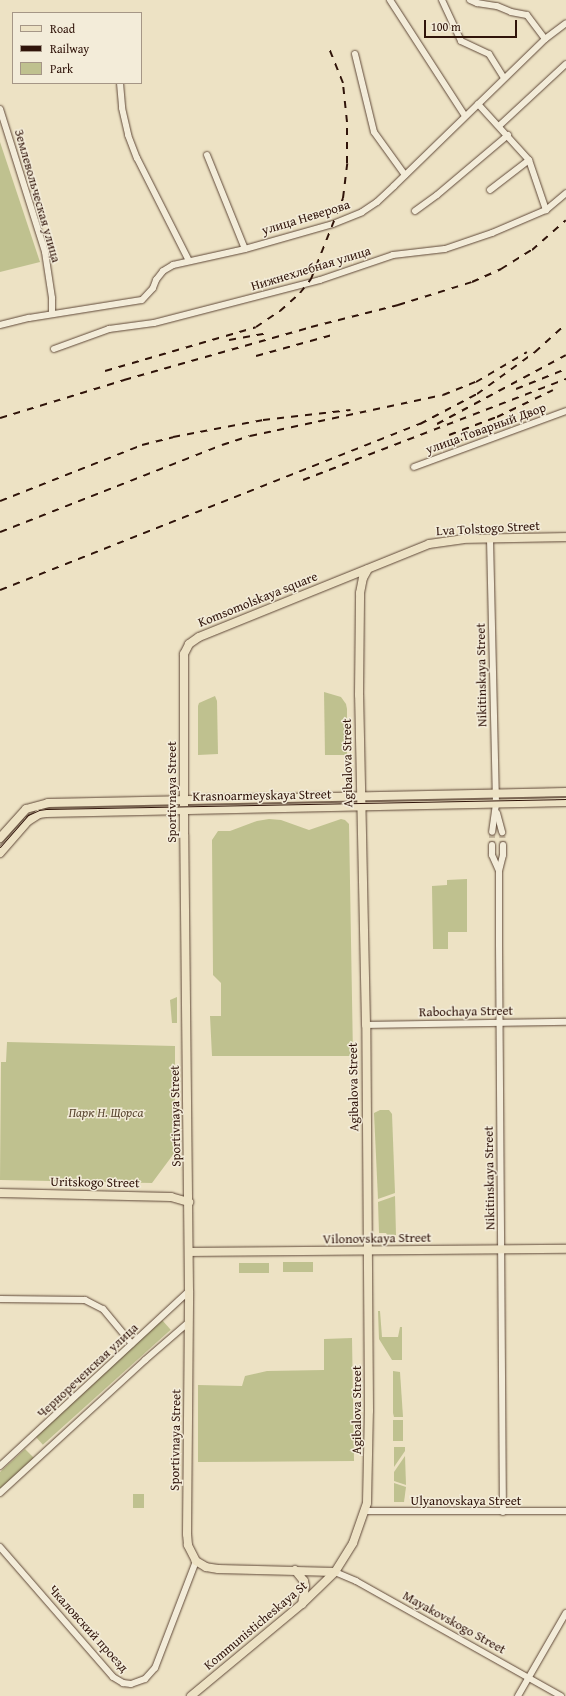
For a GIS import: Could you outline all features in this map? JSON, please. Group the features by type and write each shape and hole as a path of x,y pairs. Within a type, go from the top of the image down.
{"main road":[{"name":"Lva Tolstogo Street","path":"339,580 436,542 566,537"},
{"name":"Agibalova Street","path":"335,1572 353,1543 366,1511 369,1483 366,1250 366,1025 359,695 360,593 363,578 368,569"},
{"path":"339,580 345,579 354,583 360,593"},
{"name":"Komsomolskaya square","path":"184,669 185,648 197,638 339,580"},
{"name":"Sportivnaya Street","path":"184,669 184,810 189,1202 187,1534 188,1545 196,1561"},
{"name":"Krasnoarmeyskaya Street","path":"0,838 21,814 32,806 40,804 361,795 566,792"},
{"name":"Krasnoarmeyskaya Street","path":"0,853 22,826 32,817 39,814 361,806 496,807 566,802"},
{"name":"Uritskogo Street","path":"0,1193 171,1197 189,1202"},
{"name":"Vilonovskaya Street","path":"189,1252 566,1249"},
{"path":"196,1561 206,1566 218,1569 335,1572"},
{"path":"296,1570 304,1581 305,1586 302,1604"},
{"name":"Kommunisticheskaya St","path":"191,1696 302,1604 335,1572"}],"street":[{"path":"390,0 465,116"},
{"path":"442,0 461,41 489,54 504,78"},
{"path":"470,0 478,3 488,2 527,15 544,40"},
{"name":"улица Неверова","path":"0,325 52,314 142,300 153,288 156,280 163,271 173,265 245,249 333,224 362,212 377,202 544,40 566,23"},
{"path":"355,54 374,132 405,174"},
{"path":"499,126 566,64"},
{"path":"120,84 122,108 128,135 137,158 189,261"},
{"path":"478,104 529,160 546,210"},
{"name":"Землевольческая улица","path":"0,109 45,252 52,298 52,314"},
{"path":"415,211 437,195 508,136"},
{"path":"207,155 245,249"},
{"path":"490,190 529,160"},
{"name":"Нижнехлебная улица","path":"54,349 109,329 154,323 320,280 393,255 445,249 492,233 546,210 566,193"},
{"name":"улица Товарный Двор","path":"414,467 566,411"},
{"name":"Nikitinskaya Street","path":"490,539 496,807"},
{"path":"496,807 502,832"},
{"path":"492,832 496,807"},
{"name":"Nikitinskaya Street","path":"492,845 492,855 499,871 503,1512"},
{"path":"499,871 503,855 503,845"},
{"name":"Rabochaya Street","path":"366,1025 566,1022"},
{"name":"Чернореченская улица","path":"0,1466 189,1291"},
{"path":"0,1299 85,1300 103,1310 132,1344"},
{"path":"0,1493 145,1360 189,1322"},
{"name":"Ulyanovskaya Street","path":"366,1511 566,1512"},
{"name":"Чкаловский проезд","path":"0,1547 113,1677 123,1683 130,1684 145,1679 155,1668 196,1561"},
{"name":"Mayakovskogo Street","path":"335,1572 352,1578 561,1696"},
{"path":"518,1696 566,1613"}],"green space":[{"path":"0,142 40,262 0,272"},
{"path":"324,692 341,697 346,704 347,755 325,755"},
{"path":"215,696 217,701 218,754 198,755 198,706 199,703"},
{"path":"269,819 281,820 309,830 341,819 345,820 349,824 353,1056 212,1056 210,1016 221,1016 221,983 213,975 212,840 218,831 230,831 257,821"},
{"path":"467,879 467,932 448,932 448,949 433,949 432,886 447,885 447,880"},
{"path":"177,997 177,1023 172,1023 170,1000"},
{"name":"Парк Н. Щорса","path":"7,1042 175,1046 175,1152 152,1183 0,1180 1,1062 6,1062"},
{"path":"380,1110 389,1110 392,1114 395,1193 378,1199 374,1113"},
{"path":"395,1196 396,1235 379,1233 378,1202"},
{"path":"283,1262 313,1262 313,1272 283,1272"},
{"path":"239,1263 269,1263 269,1273 239,1273"},
{"path":"378,1311 380,1311 382,1337 398,1337 400,1327 402,1327 402,1360 392,1360 379,1339"},
{"path":"162,1320 171,1330 43,1445 34,1435"},
{"path":"352,1338 354,1461 198,1462 198,1385 242,1386 245,1376 267,1371 324,1370 324,1339"},
{"path":"393,1371 400,1372 403,1417 394,1417 393,1413"},
{"path":"393,1420 403,1420 403,1441 393,1441"},
{"path":"394,1447 405,1447 405,1451 394,1467"},
{"path":"25,1449 34,1458 0,1489 0,1472"},
{"path":"405,1456 406,1485 394,1481 394,1472"},
{"path":"394,1483 406,1487 404,1502 394,1502"},
{"path":"133,1494 144,1494 144,1508 133,1508"}],"tunnel":[{"path":"492,832 492,845"},
{"path":"502,832 503,845"}],"tram line":[{"path":"0,847 28,815 39,810 46,809 566,799"}],"railway":[{"path":"105,371 256,327 280,311 300,293 311,279 343,198 347,163 347,122 343,83 329,49"},
{"path":"0,418 124,380 311,327 398,305 472,282 501,269 532,250 566,220"},
{"path":"0,590 420,424 477,394 535,352 566,324"},
{"path":"229,340 268,333"},
{"path":"256,356 332,335"},
{"path":"0,532 222,445 250,436 443,395 476,382 527,352"},
{"path":"437,424 566,355"},
{"path":"516,389 566,369"},
{"path":"303,480 566,379"},
{"path":"449,435 497,417 553,390"},
{"path":"0,501 142,445 173,437 263,420 350,410"},
{"path":"456,443 492,423"}]}
